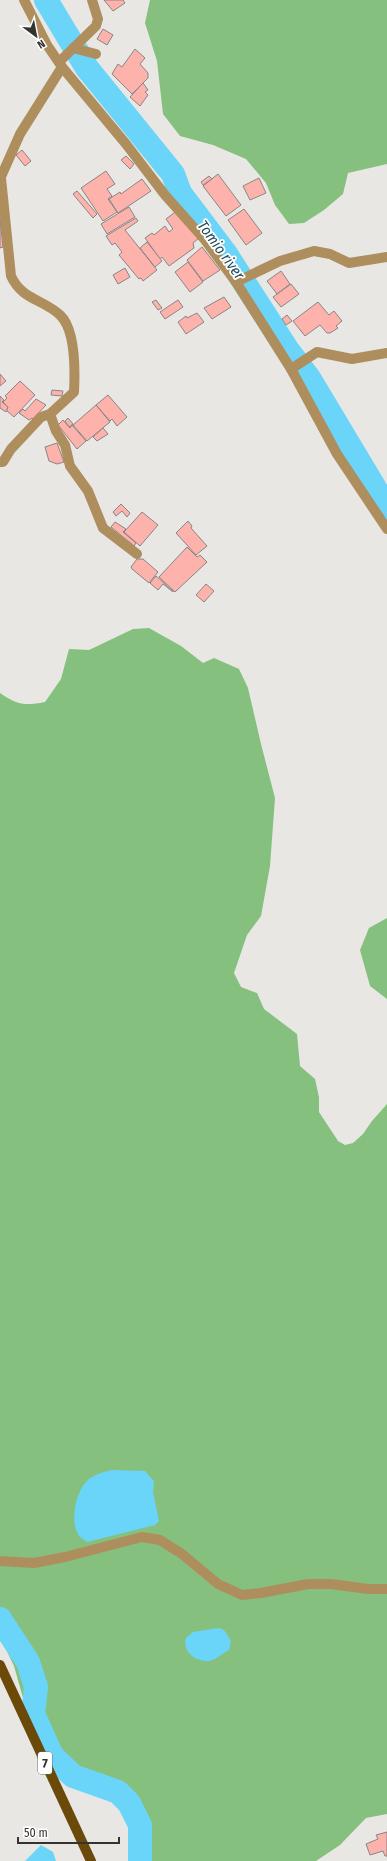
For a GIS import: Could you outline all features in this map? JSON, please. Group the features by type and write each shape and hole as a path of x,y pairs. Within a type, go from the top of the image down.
{"main road":[{"name":"7","path":"0,1665 91,1861"}],"street":[{"path":"24,0 47,45 60,64 165,194 205,240 236,282 293,368 337,454 387,529"},
{"path":"0,462 3,462 11,449 41,417 50,414 74,392 74,356 68,327 60,315 28,297 15,286 10,269 0,179 20,134 60,64 73,48 96,26 98,20 92,0"},
{"path":"73,48 96,54"},
{"path":"236,282 280,261 314,251 330,254 350,263 387,257"},
{"path":"293,368 317,352 352,359 387,353"},
{"path":"50,414 56,431 65,444 70,466 88,491 103,528 137,554"},
{"path":"0,1561 34,1563 65,1557 142,1537 160,1540 182,1554 218,1584 242,1595 261,1594 308,1584 331,1584 368,1589 387,1589"}],"green space":[{"path":"150,0 387,0 387,164 348,173 343,194 324,210 304,223 289,224 275,205 266,183 246,159 213,145 180,136 163,114 157,61 145,23"},
{"path":"149,628 181,646 203,663 214,658 239,669 248,688 275,798 270,866 261,916 247,935 234,973 241,987 257,993 264,1009 297,1034 300,1066 315,1079 319,1097 319,1112 338,1141 345,1145 353,1143 363,1134 387,1104 387,1814 366,1818 340,1845 316,1861 146,1861 143,1825 139,1813 129,1794 113,1785 71,1776 45,1750 25,1705 14,1666 0,1637 0,693 21,704 45,702 61,679 69,649 89,650 133,629"},
{"path":"387,918 387,999 370,986 360,950 369,928"}],"water":[{"path":"111,1470 145,1471 154,1481 153,1492 159,1521 155,1525 87,1542 79,1535 74,1522 75,1507 79,1493 89,1479 98,1474"},
{"path":"219,1628 224,1630 231,1641 229,1650 217,1658 209,1661 199,1660 188,1652 185,1643 186,1638 193,1632"},
{"path":"41,1845 53,1852 56,1861 25,1861"}],"building":[{"path":"104,0 123,0 125,3 113,11"},
{"path":"103,29 113,35 107,45 97,39"},
{"path":"135,49 145,58 140,64 148,73 148,78 132,94 112,74 118,64 122,67"},
{"path":"143,83 148,90 145,92 148,95 140,106 130,97"},
{"path":"22,150 31,161 25,166 16,155"},
{"path":"126,156 134,164 130,169 121,160"},
{"path":"106,171 115,184 107,189 112,196 108,199 117,212 103,221 81,188"},
{"path":"218,174 241,205 226,216 203,186"},
{"path":"209,176 212,179 203,185 201,182"},
{"path":"259,178 266,193 250,200 243,186"},
{"path":"142,179 151,191 118,213 109,199 120,192 121,194"},
{"path":"77,191 97,214 93,218 73,194"},
{"path":"129,207 135,217 107,234 101,224"},
{"path":"244,209 262,233 246,245 228,220"},
{"path":"178,210 199,238 193,243 194,248 169,266 162,257 160,259 145,238 152,233 154,235 165,226 169,232 173,229 166,219"},
{"path":"136,218 138,221 125,230 157,270 143,281 141,278 139,279 119,255 122,252 115,243 112,245 106,236"},
{"path":"0,219 3,247 0,248"},
{"path":"147,242 162,261 155,267 140,248"},
{"path":"202,247 220,270 203,281 187,260"},
{"path":"188,262 203,282 190,292 175,272"},
{"path":"125,268 130,277 118,284 113,275"},
{"path":"281,271 290,284 277,294 267,281"},
{"path":"291,284 299,294 281,307 273,297"},
{"path":"224,297 231,307 212,319 204,308"},
{"path":"156,300 162,308 158,310 152,302"},
{"path":"178,300 183,307 165,319 160,312"},
{"path":"318,302 329,315 334,311 342,321 336,326 338,328 330,333 327,333 320,325 305,336 293,321"},
{"path":"197,313 204,322 186,334 178,322 186,316 187,318"},
{"path":"287,315 292,321 286,325 282,319"},
{"path":"0,374 6,381 0,386"},
{"path":"20,381 35,395 14,417 6,410 8,408 3,402 7,398 5,396"},
{"path":"52,390 63,391 62,396 51,395"},
{"path":"108,395 127,417 117,426 112,419 110,421 96,405"},
{"path":"0,396 4,400 2,402 8,407 6,412 0,408"},
{"path":"36,399 46,405 33,419 32,418 29,420 19,413 23,409 25,411"},
{"path":"96,405 110,422 87,441 73,425"},
{"path":"68,418 73,424 69,427 65,421"},
{"path":"63,420 70,428 72,425 86,441 77,449 58,425"},
{"path":"103,428 108,434 97,441 93,437"},
{"path":"57,443 64,462 57,464 49,461 45,447"},
{"path":"121,504 130,513 127,517 122,511 116,516 113,512"},
{"path":"142,512 158,525 140,546 124,532"},
{"path":"188,521 192,526 191,528 207,546 196,555 176,533"},
{"path":"115,522 126,529 123,532 136,543 134,546 111,527"},
{"path":"187,547 197,557 200,555 207,562 175,592 159,577"},
{"path":"137,559 143,559 158,572 149,583 131,567"},
{"path":"156,576 173,592 163,584 158,590 150,583"},
{"path":"206,584 214,591 204,602 196,595"},
{"path":"387,1832 387,1856 385,1856 383,1851 370,1855 366,1844 378,1839 376,1835"}],"waterway":[{"name":"Tomio river","path":"46,0 87,68 173,174 180,193 226,254 287,349 309,378 387,508"},
{"path":"0,1619 28,1662 36,1687 33,1714 52,1756 73,1776 118,1792 129,1803 140,1825 140,1861"}]}
